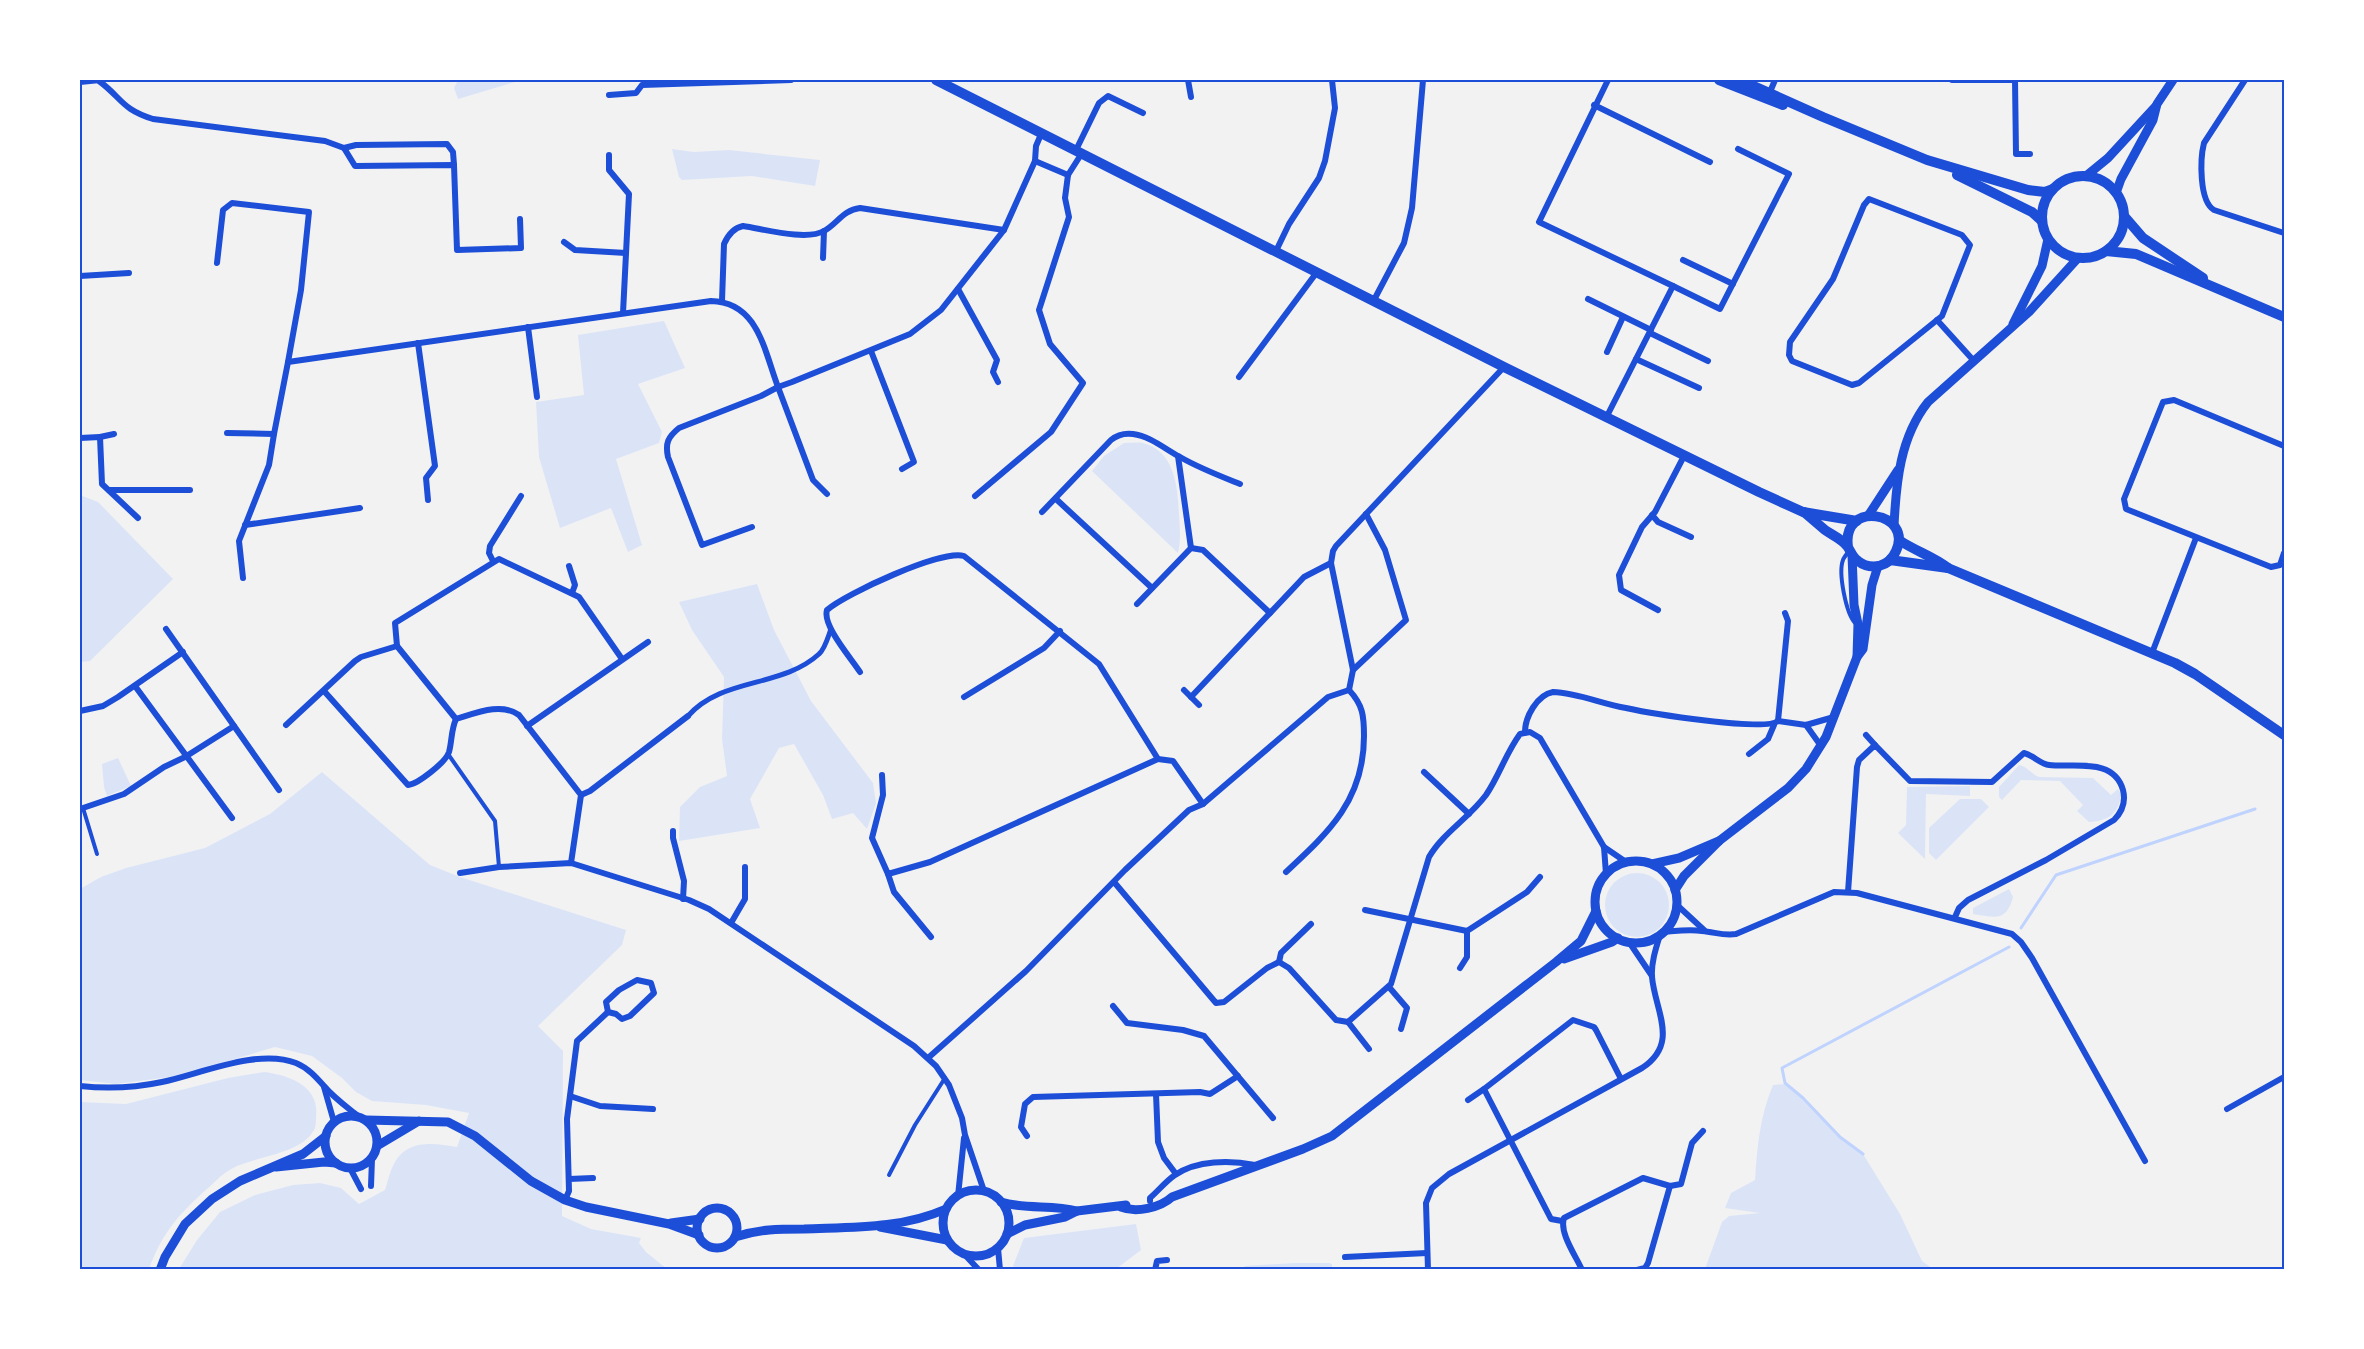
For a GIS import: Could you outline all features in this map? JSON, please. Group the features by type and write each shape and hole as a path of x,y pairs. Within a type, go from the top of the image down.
{"main road":[{"path":"936,80 1606,418 1803,512 1864,565 1878,566 1890,560 1898,548 1899,540 1894,526 1882,517 1868,516 1857,521 1850,530 1850,551"},
{"path":"1719,80 1787,107 1822,117"},
{"path":"1740,80 1927,160 2032,212 2043,221"},
{"path":"1927,160 2028,190 2045,192 2068,179 2086,176 2103,182 2116,193 2123,208 2124,216 2120,236 2106,251 2088,258 2078,258 2061,252 2048,239 2043,221 2044,204 2053,189"},
{"path":"2124,216 2144,238 2212,285"},
{"path":"2106,251 2136,254 2284,317"},
{"path":"1803,512 1857,521"},
{"path":"1899,540 1918,552 1937,559 1948,568 2152,653 2195,674 2284,735"},
{"path":"1890,560 1948,568"}],"street":[{"path":"80,82 99,80 124,106 135,113 153,119 312,138 344,148 447,144 453,152 457,250 520,248 520,219"},
{"path":"609,95 636,93 642,85 791,80"},
{"path":"1188,80 1191,97"},
{"path":"1276,251 1289,224 1319,178 1325,161 1335,108 1332,80"},
{"path":"1374,300 1404,243 1412,208 1422,80"},
{"path":"1608,80 1539,222 1720,309 1789,174 1738,149"},
{"path":"1770,92 1775,80"},
{"path":"1952,80 2015,80 2016,154 2030,154"},
{"path":"2086,176 2108,158 2157,104 2173,80"},
{"path":"2245,80 2204,143 2204,197 2208,206 2214,210 2284,232"},
{"path":"975,496 1051,432 1082,385 1081,379 1050,344 1039,310 1069,217 1065,198 1068,175 1099,103 1108,96 1143,113"},
{"path":"2116,193 2152,120 2157,104"},
{"path":"1594,105 1710,162"},
{"path":"752,526 702,545 665,446 669,436 679,428 910,334 927,322 941,310 1004,230 1035,161 1036,146 1042,132"},
{"path":"344,148 355,166 454,165"},
{"path":"609,155 609,170 629,194 623,313"},
{"path":"1035,161 1068,175"},
{"path":"1869,199 1962,235 1970,245 1941,316 1937,320 1855,385 1792,361 1789,355 1790,342 1833,279 1864,205 1869,199"},
{"path":"217,263 223,210 232,203 309,212 301,290 269,465 239,541 243,578"},
{"path":"722,301 724,244 728,236 738,227 809,236 824,231 840,216 860,208 1004,230"},
{"path":"823,258 824,231"},
{"path":"2012,326 2042,266 2048,239"},
{"path":"564,242 575,250 626,253"},
{"path":"1894,526 1899,468 1905,445 1920,412 1928,402 2029,312 2078,258"},
{"path":"1683,260 1733,284"},
{"path":"1239,377 1317,272"},
{"path":"80,276 129,273"},
{"path":"1606,418 1673,286"},
{"path":"958,289 997,360 993,372 998,382"},
{"path":"1588,299 1708,361"},
{"path":"288,362 623,313 722,301 742,309 753,321 813,480 827,494"},
{"path":"1606,352 1623,317"},
{"path":"1937,320 1974,361"},
{"path":"528,327 537,397"},
{"path":"418,343 435,466 426,478 428,500"},
{"path":"871,351 914,462 902,469"},
{"path":"1636,359 1699,388"},
{"path":"1349,690 1353,670 1331,563 1333,551 1504,367"},
{"path":"2284,446 2174,400 2163,402 2124,499 2126,508 2271,567 2280,565 2284,553"},
{"path":"227,433 274,434"},
{"path":"80,438 114,434"},
{"path":"1042,512 1116,436 1134,434 1240,484"},
{"path":"100,437 102,484 138,518"},
{"path":"1178,456 1191,548"},
{"path":"1658,610 1621,590 1619,575 1642,527 1652,515 1684,456"},
{"path":"1868,516 1899,468"},
{"path":"109,490 190,490"},
{"path":"493,561 489,553 490,546 521,496"},
{"path":"1056,500 1152,588"},
{"path":"245,525 360,508"},
{"path":"1353,670 1406,620 1385,550 1366,514"},
{"path":"1652,515 1658,522 1691,537"},
{"path":"2152,653 2196,538"},
{"path":"1137,604 1191,548"},
{"path":"1191,548 1203,550 1270,613"},
{"path":"1850,551 1857,624 1857,657"},
{"path":"861,672 831,629 826,614 833,605 897,572 959,555 971,561 1099,664 1158,759"},
{"path":"456,719 397,646 395,623 493,561 499,559 579,597 622,659"},
{"path":"1191,697 1304,577 1331,563"},
{"path":"569,566 575,585 572,593"},
{"path":"1675,890 1684,876 1719,841 1788,788 1806,769 1821,747 1865,642 1872,585 1878,566"},
{"path":"1749,754 1768,739 1776,723 1788,621 1785,613"},
{"path":"166,629 279,790"},
{"path":"581,795 590,791 688,716 699,703 713,695 801,666 821,653 831,629"},
{"path":"964,697 1044,648 1060,631"},
{"path":"527,726 648,642"},
{"path":"286,725 361,657 397,646"},
{"path":"80,711 103,706 183,652"},
{"path":"135,686 232,818"},
{"path":"1184,690 1199,705"},
{"path":"928,1058 1026,971 1189,810 1203,804 1328,697 1349,690"},
{"path":"1286,872 1334,825 1348,804 1359,778 1364,747 1363,717 1358,700 1349,690"},
{"path":"324,691 408,785 418,781 445,759 456,719"},
{"path":"1525,732 1525,725 1538,702 1547,693 1553,692 1625,708 1730,723 1806,725 1834,717"},
{"path":"456,719 501,708 513,711 527,726 581,795 571,863"},
{"path":"1806,725 1821,747"},
{"path":"81,808 124,794 164,767 185,757 234,726"},
{"path":"1348,1022 1389,987 1429,857 1436,845 1469,814 1491,787 1520,734 1525,732 1540,738 1604,847 1626,862"},
{"path":"1866,735 1910,781 1992,782 2024,753 2047,765 2104,768 2118,779 2123,788 2124,803 2121,813 2114,820 2046,860 1968,900 1959,908 1954,917"},
{"path":"1848,892 1857,767 1859,760 1875,745"},
{"path":"888,874 930,862 1158,759 1173,761 1203,804"},
{"path":"1424,772 1469,814"},
{"path":"882,776 883,795 872,838 894,892 931,937"},
{"path":"673,831 684,881 683,898"},
{"path":"1652,864 1670,880 1675,890 1677,905 1673,920 1662,933 1649,941 1629,942 1618,938 1604,927 1596,911 1596,891 1606,874 1626,862 1652,864 1679,858 1719,841"},
{"path":"1604,847 1606,874"},
{"path":"460,873 554,862 571,863 683,898 709,909 914,1046 928,1058 945,1078 957,1103 984,1191"},
{"path":"731,923 745,899 745,867"},
{"path":"1365,910 1467,931 1527,892 1540,877"},
{"path":"1114,882 1216,1003 1224,1002 1267,968 1279,962"},
{"path":"1662,933 1704,931 1723,935 1736,934 1834,892 1848,892 1954,917 2012,934 2021,942 2145,1161"},
{"path":"1677,905 1704,931"},
{"path":"979,1269 947,1240 943,1230 946,1209 957,1196 966,1192 984,1191 1012,1206 1065,1208 1077,1211 1120,1207 1162,1197 1172,1197 1321,1142 1345,1128 1581,941 1596,911"},
{"path":"1279,962 1281,953 1311,924"},
{"path":"1460,968 1467,957 1467,931"},
{"path":"1428,1269 1426,1203 1432,1188 1449,1174 1622,1079 1651,1060 1662,1041 1661,1017 1652,977 1655,955 1662,933"},
{"path":"1556,962 1618,938"},
{"path":"1629,942 1652,977"},
{"path":"1279,962 1290,968 1336,1020 1348,1022 1369,1048"},
{"path":"637,980 651,983 654,993 630,1016 622,1019 608,1012 606,1002 619,990 637,980"},
{"path":"1389,987 1407,1008 1401,1029"},
{"path":"1113,1006 1128,1023 1183,1030 1202,1035 1273,1118"},
{"path":"565,1200 569,1191 567,1119 577,1041 608,1012"},
{"path":"1468,1100 1573,1020 1594,1027 1622,1079"},
{"path":"80,1086 135,1087 161,1083 245,1061 274,1058 297,1064 318,1078 324,1087 376,1132 377,1146 372,1159 371,1186"},
{"path":"1026,1136 1021,1127 1025,1104 1033,1097 1200,1092 1210,1094 1238,1076"},
{"path":"2227,1109 2284,1077"},
{"path":"324,1087 334,1122"},
{"path":"1484,1089 1551,1219 1562,1221"},
{"path":"1156,1094 1158,1143 1164,1158 1176,1174"},
{"path":"570,1096 600,1106 653,1109"},
{"path":"160,1269 185,1224 206,1204 240,1181 303,1154 326,1136 334,1122 341,1118 437,1120 459,1126 531,1181 565,1200 586,1207 669,1224 699,1235"},
{"path":"377,1146 420,1120"},
{"path":"1562,1221 1567,1216 1643,1178 1670,1186 1681,1184 1692,1143 1703,1131"},
{"path":"957,1196 965,1135"},
{"path":"326,1136 327,1151 336,1163"},
{"path":"274,1168 324,1162 350,1168 372,1159"},
{"path":"1150,1201 1150,1198 1176,1174 1208,1163 1259,1166"},
{"path":"350,1168 362,1190"},
{"path":"568,1179 592,1178"},
{"path":"1637,1269 1645,1268 1648,1263 1670,1186"},
{"path":"1120,1207 1145,1208 1165,1203 1172,1197"},
{"path":"965,1255 982,1256 998,1248 1007,1234 1008,1218 1001,1202"},
{"path":"669,1224 700,1219 708,1211 720,1209 727,1211 735,1220 757,1230"},
{"path":"735,1237 757,1230 878,1227 913,1221 946,1209"},
{"path":"1007,1234 1025,1225 1065,1217 1077,1211"},
{"path":"700,1219 699,1235 703,1242 715,1248 728,1245 735,1237 737,1231 735,1220"},
{"path":"1562,1221 1565,1233 1582,1269"},
{"path":"878,1227 947,1240"},
{"path":"998,1248 1000,1269"},
{"path":"1345,1257 1427,1253"},
{"path":"1155,1269 1156,1261 1167,1260"}],"lane":[{"path":"448,754 495,821 499,867"},
{"path":"81,808 97,854"},
{"path":"889,1175 915,1125 945,1078"}],"shaded area":[{"path":"458,80 514,80 515,82 458,99 454,88"},
{"path":"672,149 694,152 729,150 820,160 815,186 752,176 682,180 679,177"},
{"path":"664,321 685,368 638,384 662,432 659,443 616,459 642,545 628,552 611,508 560,528 539,457 536,402 584,395 578,335"},
{"path":"1124,443 1143,443 1154,447 1162,454 1173,472 1176,482 1180,534 1178,553 1092,471 1104,456"},
{"path":"80,495 98,502 173,579 90,661 80,662"},
{"path":"757,584 774,630 811,701 873,783 876,803 867,829 853,813 832,819 823,795 794,744 779,748 750,799 760,828 679,841 680,807 700,787 727,776 722,739 724,677 692,630 679,602"},
{"path":"118,758 131,786 107,796 102,764"},
{"path":"2019,765 2040,777 2093,778 2111,795 2118,789 2121,794 2118,807 2107,818 2089,822 2077,811 2083,805 2060,781 2021,780 2002,800 1999,797 1999,787"},
{"path":"322,772 430,865 460,877 626,930 622,945 538,1026 563,1051 562,1216 591,1229 641,1238 639,1243 646,1252 667,1269 179,1269 197,1240 220,1212 255,1195 293,1185 320,1183 341,1188 359,1204 385,1190 393,1165 407,1149 423,1144 457,1147 469,1113 426,1105 372,1101 356,1092 342,1078 312,1056 275,1047 178,1076 116,1084 80,1080 80,889 101,877 126,868 205,848 270,814"},
{"path":"1970,786 1970,796 1926,794 1925,859 1898,833 1906,825 1907,787"},
{"path":"1960,799 1981,799 1989,807 1936,860 1929,853 1929,828"},
{"path":"1637,873 1655,878 1660,882 1664,887 1669,905 1664,923 1660,928 1655,932 1637,937 1619,932 1614,928 1610,923 1605,905 1610,887 1614,882 1619,878"},
{"path":"2009,889 2013,897 2003,915 1993,917 1973,914 1973,908"},
{"path":"264,1072 292,1079 308,1090 313,1097 316,1106 316,1125 307,1139 286,1150 237,1166 223,1175 172,1225 149,1269 80,1269 80,1102 126,1104 228,1078"},
{"path":"1785,1084 1809,1104 1840,1137 1863,1154 1900,1214 1922,1261 1933,1269 1705,1269 1722,1222 1729,1216 1760,1213 1725,1208 1731,1193 1755,1180 1765,1108 1773,1085"},
{"path":"1136,1224 1141,1250 1116,1269 1017,1270 1013,1266 1024,1238"},
{"path":"1329,1263 1332,1264 1332,1269 1245,1270 1244,1267 1245,1266"}],"waterway":[{"path":"2021,928 2056,875 2255,809"},
{"path":"1863,1154 1840,1137 1803,1098 1785,1083 1782,1068 2009,947"}]}
